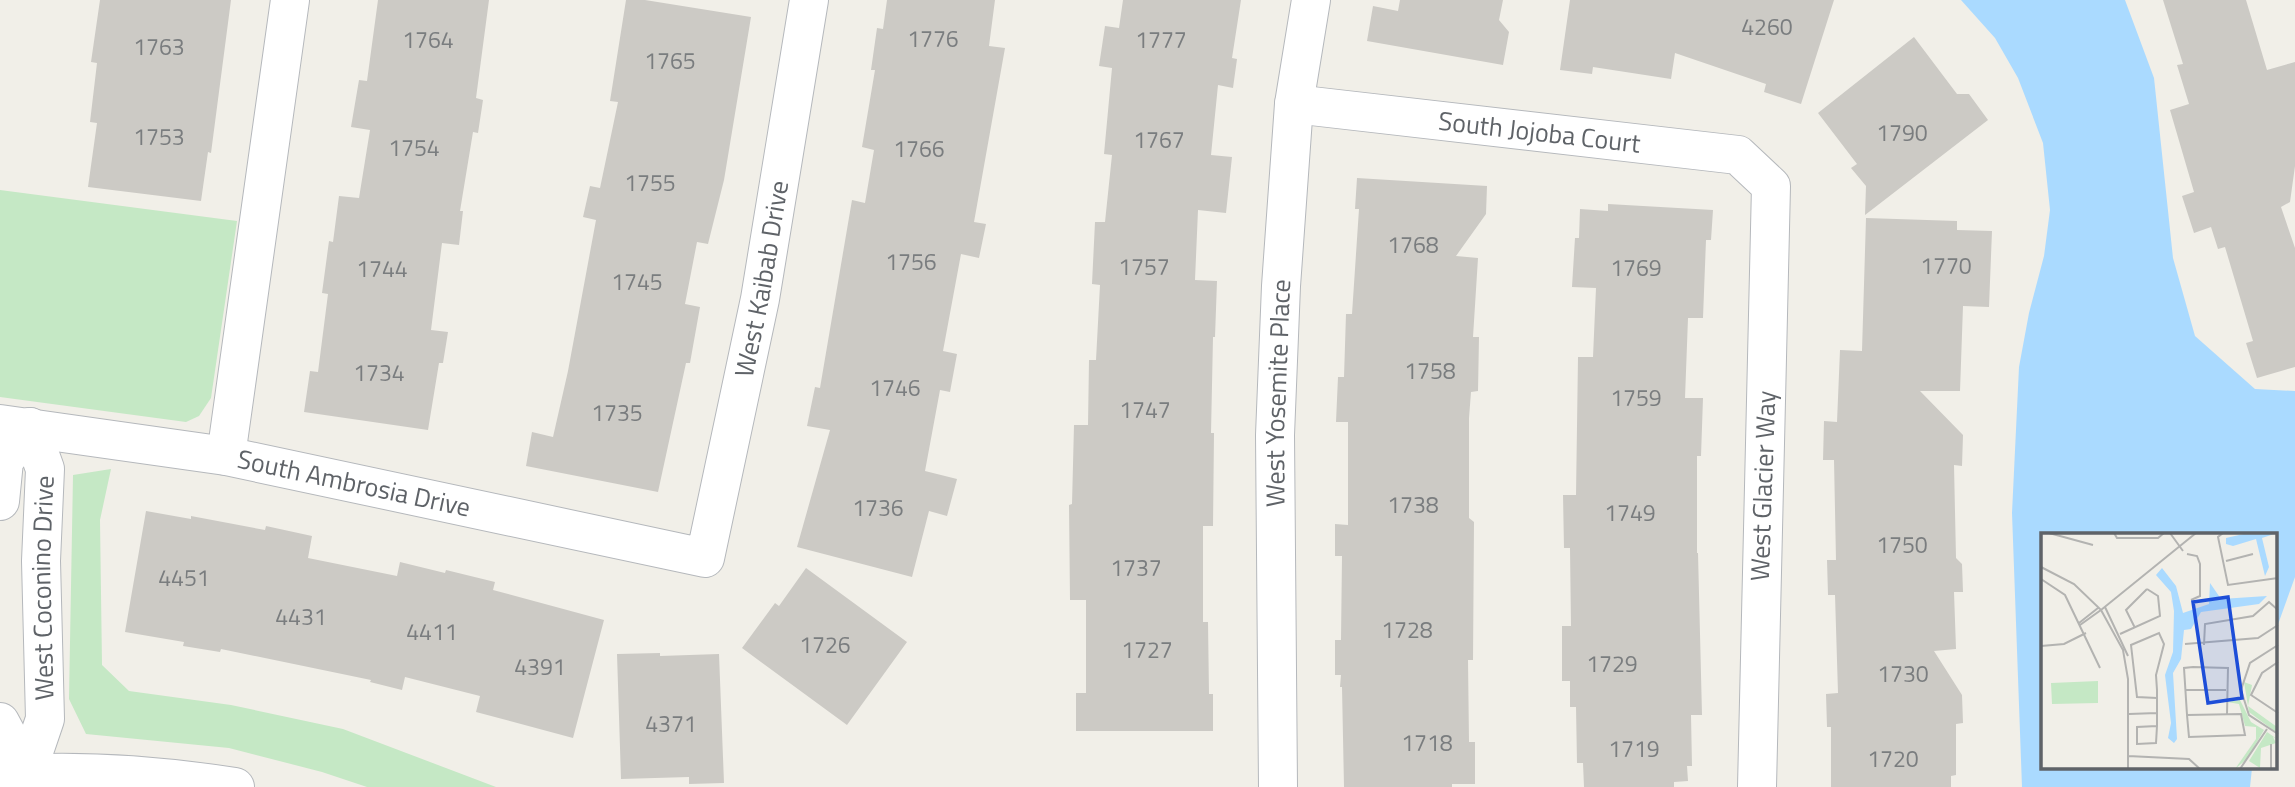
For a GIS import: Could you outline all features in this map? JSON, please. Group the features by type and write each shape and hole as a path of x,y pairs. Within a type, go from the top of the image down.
{"street":[{"path":"226,456 290,0"},
{"name":"West Kaibab Drive","path":"705,558 760,299 809,0"},
{"name":"West Yosemite Place","path":"1278,787 1275,435 1281,286 1294,104 1311,0"},
{"name":"South Jojoba Court","path":"1294,104 1738,155 1771,186"},
{"name":"West Glacier Way","path":"1757,787 1771,186"},
{"name":"South Ambrosia Drive","path":"15,426 226,456 705,558"},
{"name":"West Coconino Drive","path":"0,501 4,461 15,426"},
{"name":"West Coconino Drive","path":"14,774 45,719 41,562 45,469 15,426"},
{"name":"West Coconino Drive","path":"0,722 14,774"},
{"path":"14,774 143,776 235,787"}],"green space":[{"path":"0,190 237,221 211,398 199,416 186,422 0,397"},
{"path":"111,469 100,520 102,665 129,691 231,705 343,729 496,787 367,787 322,772 229,748 86,734 69,699 73,475"}],"water":[{"path":"1961,0 2125,0 2154,78 2173,258 2195,336 2255,389 2295,391 2295,577 2278,624 2278,533 2041,533 2041,770 2252,770 2250,787 2022,787 2012,513 2019,367 2029,313 2044,256 2050,210 2043,143 2018,78 1995,38"}],"building":[{"path":"100,0 231,0 211,153 208,152 201,201 88,187 97,123 90,122 97,63 91,62"},
{"path":"378,0 489,0 476,98 483,100 478,133 473,132 460,211 463,211 459,245 442,243 431,330 448,332 443,363 439,363 428,430 304,412 310,371 318,372 328,294 322,293 339,196 359,198 370,130 351,127 359,80 367,81"},
{"path":"626,0 645,0 751,17 724,180 708,244 697,242 685,304 700,307 690,363 686,363 658,492 526,466 532,432 553,437 568,371 596,220 583,217 590,186 600,188 618,102 610,101"},
{"path":"887,0 995,0 989,46 1005,48 974,222 986,224 979,258 961,254 943,351 957,354 950,392 940,390 925,471 957,479 947,516 929,511 912,577 797,547 830,430 807,426 815,387 820,388 852,200 865,203 874,150 862,147 875,70 871,70 877,28 883,29"},
{"path":"1123,0 1241,0 1232,58 1237,59 1233,88 1218,85 1211,155 1232,157 1226,213 1198,210 1195,280 1217,281 1211,433 1214,433 1213,526 1203,526 1203,622 1208,622 1209,694 1213,694 1213,731 1076,731 1076,693 1086,693 1086,600 1070,600 1069,505 1072,504 1074,425 1088,425 1089,360 1096,360 1100,285 1092,284 1095,222 1105,222 1112,155 1104,154 1112,68 1099,66 1105,26 1119,28"},
{"path":"1400,0 1503,0 1499,20 1509,32 1503,65 1367,41 1373,6 1398,11"},
{"path":"1570,0 1834,0 1801,104 1764,92 1766,84 1675,53 1671,79 1593,67 1592,74 1560,70"},
{"path":"2163,0 2246,0 2267,70 2295,62 2295,166 2290,202 2281,207 2295,248 2295,367 2257,378 2246,343 2253,341 2225,247 2218,249 2211,227 2194,233 2182,196 2194,192 2170,110 2189,104 2177,65 2183,64"},
{"path":"1914,37 1957,94 1969,94 1988,120 1865,215 1866,186 1851,168 1857,164 1818,113"},
{"path":"1357,178 1487,186 1486,214 1456,256 1478,258 1473,337 1479,337 1478,391 1471,392 1469,418 1469,518 1474,522 1473,660 1468,660 1469,742 1475,742 1475,784 1452,784 1452,787 1344,787 1342,687 1341,675 1335,675 1335,640 1341,640 1342,556 1335,556 1335,524 1348,525 1348,422 1336,422 1338,377 1344,377 1346,314 1352,314 1359,209 1355,209"},
{"path":"1608,204 1713,210 1711,240 1706,240 1703,318 1688,318 1685,398 1703,398 1701,456 1697,456 1702,715 1691,715 1692,766 1687,766 1688,781 1674,782 1674,787 1584,787 1583,763 1577,763 1576,707 1570,707 1570,681 1562,681 1562,626 1571,626 1570,548 1564,548 1563,495 1576,495 1578,357 1593,357 1596,288 1572,287 1575,238 1579,238 1580,209 1608,211"},
{"path":"1866,218 1957,221 1957,230 1992,231 1989,307 1963,306 1960,391 1920,391 1963,435 1962,466 1954,465 1956,558 1962,564 1963,592 1954,592 1956,649 1934,651 1962,695 1963,723 1956,724 1956,775 1951,776 1951,787 1831,787 1831,727 1827,727 1826,694 1838,693 1835,595 1828,595 1827,560 1836,560 1834,460 1823,460 1824,421 1837,422 1840,350 1862,351"},
{"path":"146,511 191,519 191,516 265,530 266,526 312,536 308,558 397,576 400,562 445,573 446,570 495,582 493,590 604,620 573,738 476,712 480,696 405,677 402,690 370,682 371,680 221,649 220,652 183,646 184,642 125,632"},
{"path":"806,568 907,642 847,725 742,648 775,603 779,606"},
{"path":"660,653 660,656 719,654 724,783 689,784 689,777 621,779 617,654"}]}
